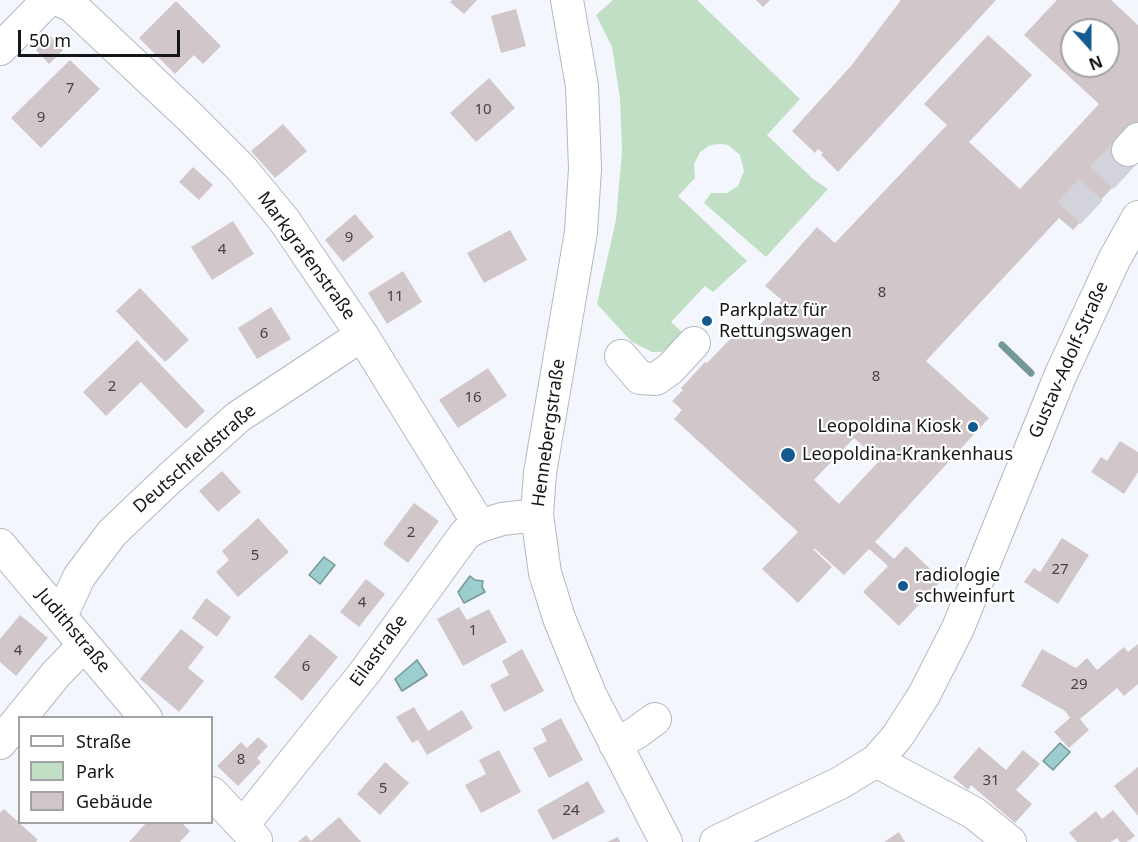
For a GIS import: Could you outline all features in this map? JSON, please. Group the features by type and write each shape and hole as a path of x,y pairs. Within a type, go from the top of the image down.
{"street":[{"path":"0,49 48,0"},
{"name":"Markgrafenstraße","path":"60,0 72,6 191,118 241,168 284,220 362,334 480,526"},
{"name":"Hennebergstraße","path":"567,0 582,86 585,169 581,232 540,474 537,515 545,573 559,618 590,694 666,842"},
{"name":"Gustav-Adolf-Straße","path":"716,842 840,783 876,761 897,737 924,695 958,628 1061,374 1114,260 1138,217"},
{"name":"Deutschfeldstraße","path":"62,616 80,577 112,533 170,478 238,417 362,334"},
{"path":"621,356 640,378 656,379 670,369 694,343"},
{"name":"Eilastraße","path":"250,834 466,533 502,519 537,515"},
{"name":"Judithstraße","path":"0,545 145,716"},
{"path":"22,716 84,645"},
{"path":"615,744 636,733 655,719"},
{"path":"0,743 18,721"},
{"path":"876,761 974,813 1010,842"},
{"path":"213,794 250,834"}],"green space":[{"path":"613,0 697,0 800,99 767,135 813,179 828,189 766,257 704,203 711,193 727,193 738,186 744,171 740,155 728,145 721,144 710,145 700,152 694,164 695,178 678,196 747,261 713,292 705,286 671,322 684,334 670,348 660,352 652,352 631,341 597,304 616,220 622,151 620,98 612,47 596,15"}],"water":[{"path":"324,557 335,565 320,584 309,575"},
{"path":"470,576 475,580 483,581 482,587 485,592 464,603 458,592"},
{"path":"417,660 427,675 402,691 395,679"},
{"path":"1060,743 1070,752 1053,770 1043,761"}],"building":[{"path":"452,0 477,0 464,14 450,2"},
{"path":"756,0 770,0 763,7"},
{"path":"901,0 996,0 838,172 821,155 823,153 818,149 815,153 792,131 851,66"},
{"name":"Leopoldina-Krankenhaus","path":"1057,0 1111,0 1138,25 1138,160 1073,230 1059,218 926,361 989,418 875,542 894,559 906,546 942,580 899,626 863,592 888,566 869,549 844,575 814,548 832,567 798,603 762,569 798,532 674,419 682,410 672,401 705,362 707,363 739,330 747,339 782,300 765,286 817,227 835,243 947,125 924,104 988,35 1032,75 969,142 1020,189 1099,104 1071,78 1120,78 1120,18 1060,18 1060,68 1024,35","holes":["854,438 879,461 839,504 814,480"]},
{"path":"176,1 221,46 203,64 194,55 175,74 139,38"},
{"path":"516,9 526,46 501,53 491,16"},
{"path":"50,36 63,50 49,64 36,50"},
{"path":"70,60 100,89 41,148 11,118"},
{"path":"489,78 515,108 476,142 450,113"},
{"path":"283,124 307,151 275,178 251,151"},
{"path":"193,167 213,185 199,200 179,182"},
{"path":"355,214 374,237 343,262 325,240"},
{"path":"233,221 254,254 212,280 191,247"},
{"path":"510,230 527,260 484,283 467,253"},
{"path":"403,271 422,302 387,324 368,293"},
{"path":"140,288 189,340 165,362 116,311"},
{"path":"271,307 291,339 257,359 238,328"},
{"path":"137,340 205,411 186,429 141,382 106,416 83,392"},
{"path":"488,368 507,396 458,428 439,400"},
{"path":"1120,441 1138,452 1138,472 1124,494 1091,472 1101,457 1107,461"},
{"path":"222,471 241,492 218,512 199,491"},
{"path":"414,503 439,521 408,563 383,544"},
{"path":"258,518 289,552 238,597 216,572 229,560 222,551"},
{"path":"1062,538 1089,555 1058,604 1024,582 1034,568 1040,572"},
{"path":"366,579 385,594 359,627 340,612"},
{"path":"206,598 231,617 217,637 192,618"},
{"path":"459,607 467,620 489,609 507,642 463,666 437,619"},
{"path":"20,615 48,638 16,676 0,662 0,639"},
{"path":"181,629 204,647 188,668 204,681 179,712 140,679"},
{"path":"310,634 338,657 302,701 274,677"},
{"path":"1138,644 1138,684 1124,696 1117,688 1080,719 1089,730 1069,748 1054,732 1070,718 1065,711 1021,686 1042,649 1076,668 1087,658 1097,670 1124,647 1128,652"},
{"path":"522,649 544,691 504,712 490,685 509,675 502,661"},
{"path":"414,707 428,731 462,710 473,728 427,755 418,740 412,743 396,717"},
{"path":"561,718 583,760 549,778 533,748 547,741 541,729"},
{"path":"258,737 268,746 257,758 261,762 238,786 217,766 241,742 247,748"},
{"path":"979,747 1006,770 1023,750 1040,764 1016,790 1032,804 1015,823 971,785 968,790 953,777"},
{"path":"499,750 521,792 481,813 465,785 486,774 479,760"},
{"path":"385,762 409,783 380,815 357,794"},
{"path":"1138,767 1138,816 1114,786"},
{"path":"588,781 605,812 553,840 537,810"},
{"path":"4,809 38,840 36,842 0,842 0,813"},
{"path":"1113,810 1135,836 1127,842 1120,842 1117,838 1111,842 1077,842 1069,833 1096,811 1102,819"},
{"path":"339,817 361,842 298,842 306,835 311,841"},
{"path":"145,824 183,824 190,831 180,842 129,842"},
{"path":"899,832 905,842 884,842"},
{"path":"618,837 620,842 607,842"}],"waterway":[{"path":"1002,345 1031,373"}],"tunnel":[{"path":"1069,213 1128,150"}],"place":[{"name":"Parkplatz für Rettungswagen","path":"707,321"},
{"name":"Leopoldina Kiosk","path":"973,427"},
{"name":"Leopoldina-Krankenhaus","path":"788,455"},
{"name":"radiologie schweinfurt","path":"903,586"}]}
